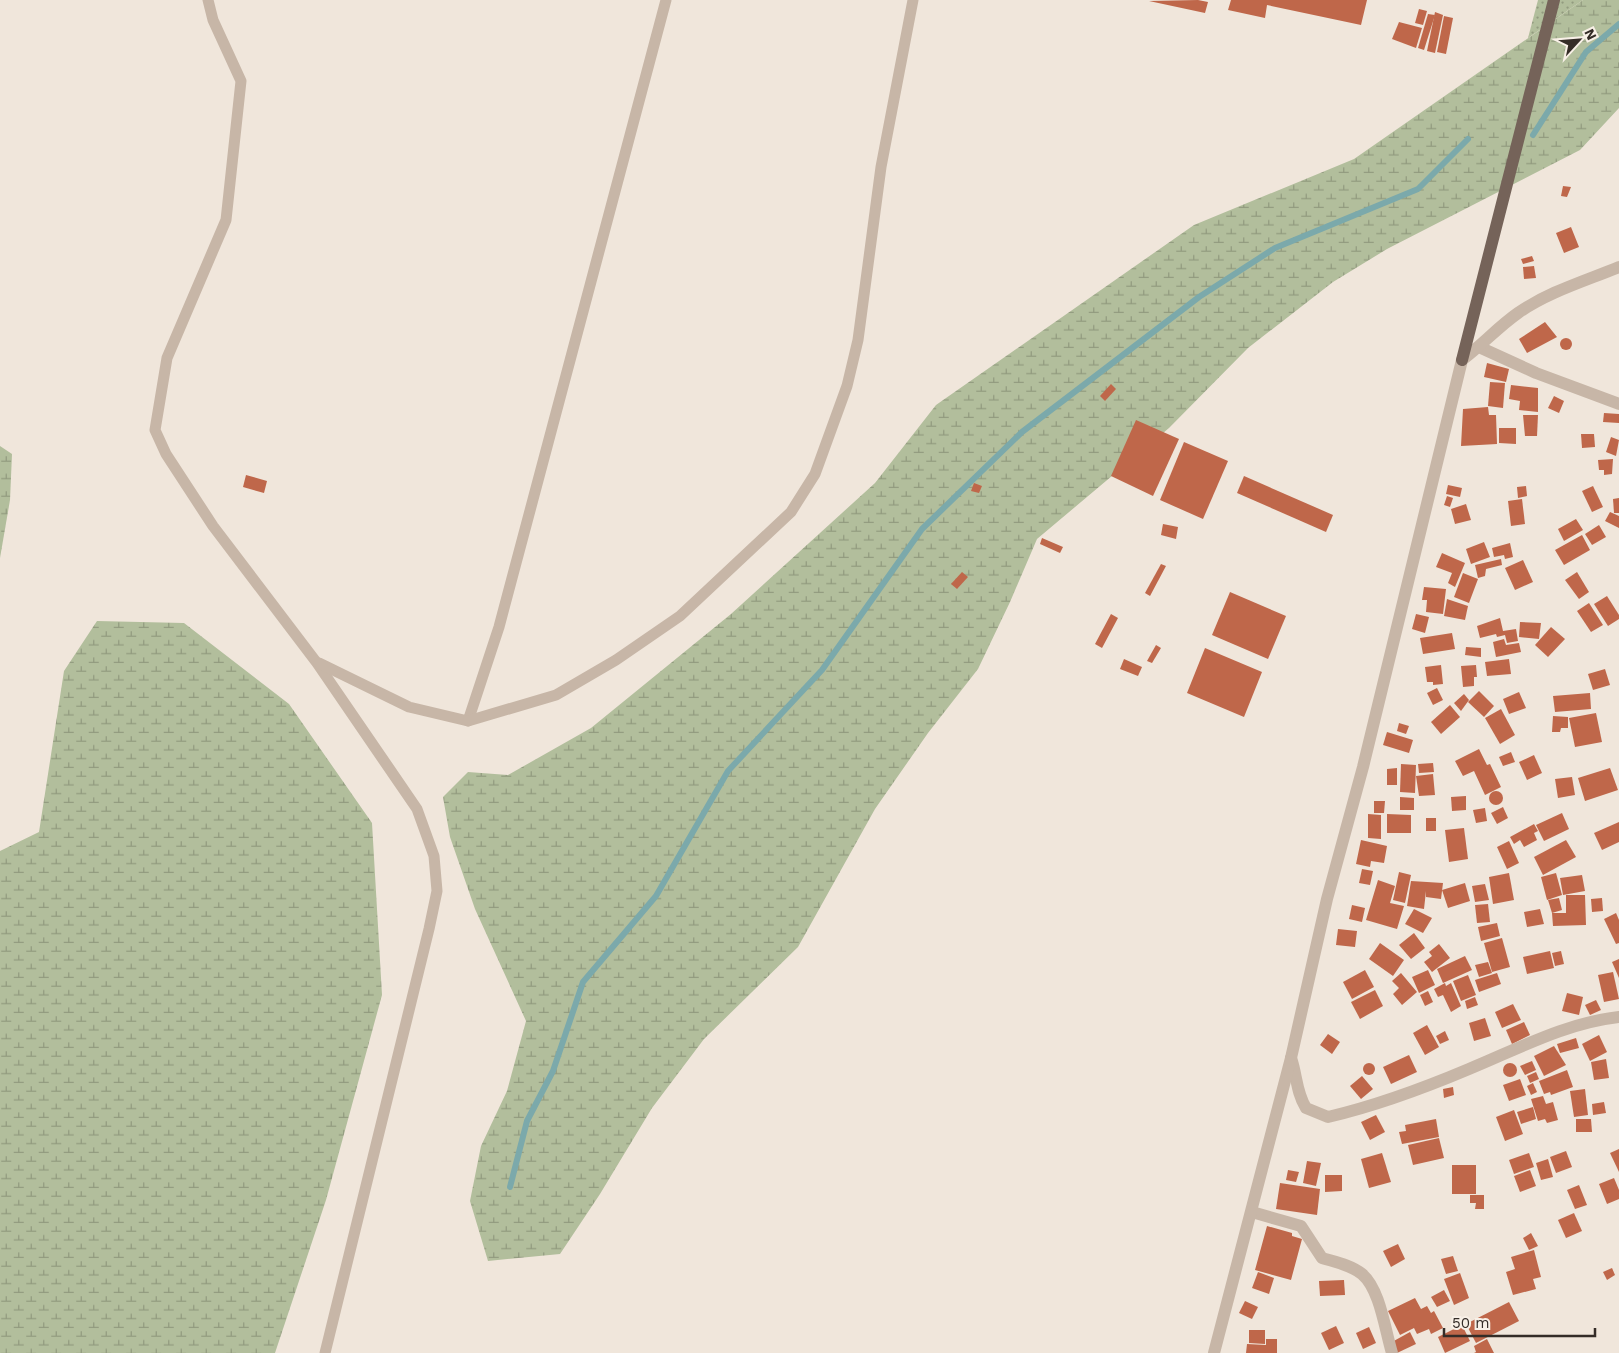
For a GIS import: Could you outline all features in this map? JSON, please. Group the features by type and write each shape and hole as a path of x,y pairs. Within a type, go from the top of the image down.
{"main road":[{"path":"1462,360 1554,0"}],"street":[{"path":"1214,1353 1291,1058 1327,899 1363,767 1462,360 1479,347 1494,331 1539,300 1619,267"},
{"path":"1479,347 1536,373 1619,404"},
{"path":"1291,1058 1301,1100 1306,1108 1328,1117 1466,1070 1562,1030 1590,1021 1619,1017"},
{"path":"1252,1212 1301,1226 1322,1258 1343,1264 1360,1272 1372,1284 1392,1353"}],"lane":[{"path":"208,0 213,20 240,81 226,220 167,358 155,430 166,454 212,526 317,663 417,809 434,856 436,891 429,929 325,1353"},
{"path":"468,720 499,627 666,0"},
{"path":"317,663 409,707 468,720 556,695 616,660 680,616 791,512 815,474 847,386 858,340 881,167 913,0"}],"green space":[{"path":"1538,0 1583,0 1528,38"},
{"path":"1583,0 1619,0 1619,108 1580,150 1387,249 1333,282 1248,348 1169,428 1037,539 978,669 928,733 875,809 798,947 704,1039 652,1108 600,1194 560,1254 488,1261 470,1201 481,1146 507,1091 526,1021 475,909 450,837 443,797 468,772 508,775 591,728 731,614 875,483 936,405 1194,225 1354,159"},
{"path":"0,446 12,454 10,500 0,558"},
{"path":"97,621 184,623 289,704 372,823 382,995 326,1200 275,1353 0,1353 0,851 39,832 64,671"}],"building":[{"path":"1198,0 1208,2 1205,13 1149,1"},
{"path":"1231,0 1367,0 1361,25 1267,5 1265,18 1228,10"},
{"path":"1419,9 1427,11 1423,25 1415,23"},
{"path":"1435,12 1443,15 1435,53 1427,51"},
{"path":"1428,14 1435,15 1424,50 1418,48"},
{"path":"1444,16 1453,18 1446,54 1437,52"},
{"path":"1399,22 1422,28 1416,48 1392,39"},
{"path":"1563,186 1571,187 1567,197 1561,196"},
{"path":"1571,227 1579,247 1564,253 1556,233"},
{"path":"1532,256 1534,261 1523,264 1521,259"},
{"path":"1534,266 1536,278 1524,279 1523,267"},
{"path":"1545,322 1557,337 1527,353 1519,339"},
{"path":"1564,338 1568,338 1572,344 1568,350 1564,350 1560,346 1560,342"},
{"path":"1487,363 1509,369 1506,382 1484,377"},
{"path":"1490,382 1505,383 1503,408 1488,406"},
{"path":"1111,384 1116,389 1105,401 1100,396"},
{"path":"1511,385 1538,388 1538,412 1519,410 1520,401 1509,399"},
{"path":"1554,396 1564,401 1559,413 1548,408"},
{"path":"1488,407 1489,415 1496,415 1497,444 1461,446 1463,409"},
{"path":"1604,413 1619,414 1619,423 1603,422"},
{"path":"1523,415 1538,415 1537,436 1525,436"},
{"path":"1136,420 1179,439 1153,496 1111,476"},
{"path":"1499,428 1516,428 1516,444 1499,443"},
{"path":"1581,434 1594,434 1595,447 1582,448"},
{"path":"1611,437 1619,440 1616,456 1606,452"},
{"path":"1184,442 1228,461 1203,519 1160,500"},
{"path":"1613,459 1612,474 1604,475 1604,470 1599,470 1598,460"},
{"path":"246,475 267,481 264,493 243,487"},
{"path":"1244,476 1333,515 1326,532 1237,493"},
{"path":"974,483 982,486 979,493 971,491"},
{"path":"1448,485 1462,488 1460,497 1446,494"},
{"path":"1526,486 1527,496 1518,498 1517,487"},
{"path":"1593,486 1603,507 1592,512 1582,491"},
{"path":"1447,496 1453,498 1450,507 1444,505"},
{"path":"1619,498 1619,513 1614,513 1613,499"},
{"path":"1522,499 1525,524 1511,526 1508,501"},
{"path":"1466,504 1471,520 1455,524 1451,509"},
{"path":"1610,512 1619,516 1619,528 1605,521"},
{"path":"1576,519 1583,530 1564,541 1558,529"},
{"path":"1163,524 1178,527 1176,539 1161,535"},
{"path":"1599,525 1606,537 1592,545 1585,534"},
{"path":"1582,535 1590,550 1564,565 1555,550"},
{"path":"1042,538 1063,547 1060,553 1040,544"},
{"path":"1484,542 1490,557 1471,564 1466,549"},
{"path":"1510,543 1513,557 1505,559 1504,555 1494,557 1492,548"},
{"path":"1442,553 1465,563 1455,587 1448,583 1452,573 1436,567"},
{"path":"1501,559 1502,565 1486,569 1485,576 1478,578 1475,565"},
{"path":"1523,560 1533,582 1515,590 1505,568"},
{"path":"1161,564 1166,566 1150,596 1145,593"},
{"path":"962,572 968,577 957,589 951,584"},
{"path":"1577,572 1589,592 1579,599 1565,580"},
{"path":"1463,573 1478,579 1469,603 1454,597"},
{"path":"1424,587 1446,589 1443,614 1426,612 1427,600 1422,600"},
{"path":"1230,592 1286,616 1268,659 1212,635"},
{"path":"1607,596 1619,615 1619,619 1608,626 1594,604"},
{"path":"1447,599 1468,606 1465,620 1444,616"},
{"path":"1589,603 1603,625 1591,632 1577,611"},
{"path":"1111,614 1118,618 1102,648 1095,644"},
{"path":"1416,614 1429,617 1425,633 1412,629"},
{"path":"1500,618 1503,631 1516,629 1518,641 1507,643 1505,635 1497,637 1496,634 1480,638 1477,626"},
{"path":"1520,622 1541,623 1539,639 1519,637"},
{"path":"1551,627 1565,639 1548,657 1535,645"},
{"path":"1452,633 1455,649 1423,654 1420,638"},
{"path":"1504,639 1506,645 1519,643 1521,652 1496,657 1493,642"},
{"path":"1156,645 1161,648 1152,663 1147,661"},
{"path":"1466,647 1481,648 1481,657 1465,655"},
{"path":"1205,648 1262,672 1244,717 1187,693"},
{"path":"1124,659 1142,667 1138,676 1120,669"},
{"path":"1509,659 1511,674 1487,676 1485,662"},
{"path":"1441,665 1443,684 1433,685 1433,682 1427,682 1425,667"},
{"path":"1476,665 1477,677 1474,677 1474,686 1463,687 1461,666"},
{"path":"1605,669 1610,685 1593,690 1588,674"},
{"path":"1437,688 1443,700 1433,705 1427,693"},
{"path":"1479,691 1494,706 1484,717 1468,702"},
{"path":"1519,692 1526,708 1509,714 1503,699"},
{"path":"1590,693 1591,709 1555,712 1553,696"},
{"path":"1464,694 1469,700 1461,711 1454,703"},
{"path":"1450,705 1460,717 1441,734 1431,722"},
{"path":"1501,709 1515,735 1500,744 1485,718"},
{"path":"1596,713 1602,742 1575,747 1569,718"},
{"path":"1553,716 1568,717 1568,728 1561,728 1560,732 1552,732"},
{"path":"1399,723 1409,726 1406,734 1397,731"},
{"path":"1387,732 1413,740 1409,753 1383,745"},
{"path":"1479,749 1487,765 1490,764 1501,787 1485,795 1474,771 1463,776 1455,761"},
{"path":"1511,752 1515,762 1503,766 1499,757"},
{"path":"1534,755 1542,773 1527,780 1519,762"},
{"path":"1433,763 1434,772 1419,773 1418,764"},
{"path":"1401,764 1416,765 1415,793 1400,792"},
{"path":"1397,768 1397,785 1387,785 1387,769"},
{"path":"1610,768 1618,790 1585,801 1578,778"},
{"path":"1433,774 1435,795 1419,796 1416,776"},
{"path":"1572,777 1575,795 1558,798 1555,779"},
{"path":"1496,791 1501,793 1503,798 1501,803 1496,805 1491,803 1489,798 1491,793"},
{"path":"1466,796 1466,810 1452,811 1451,797"},
{"path":"1400,797 1414,798 1414,810 1400,810"},
{"path":"1374,801 1385,801 1384,813 1374,813"},
{"path":"1503,807 1508,818 1497,824 1491,813"},
{"path":"1485,808 1487,821 1476,823 1473,810"},
{"path":"1562,813 1569,829 1544,841 1536,825"},
{"path":"1368,814 1381,815 1381,839 1368,838"},
{"path":"1387,814 1411,815 1411,833 1387,833"},
{"path":"1426,818 1436,818 1436,831 1426,831"},
{"path":"1619,822 1619,842 1602,850 1594,833"},
{"path":"1534,824 1538,831 1534,833 1537,840 1524,847 1520,840 1514,844 1510,837"},
{"path":"1464,828 1468,859 1449,862 1445,830"},
{"path":"1361,840 1387,846 1384,863 1371,861 1370,867 1356,864"},
{"path":"1566,840 1576,857 1543,875 1534,857"},
{"path":"1509,841 1519,863 1507,869 1497,847"},
{"path":"1362,869 1373,871 1370,885 1359,883"},
{"path":"1399,872 1411,875 1405,903 1393,900"},
{"path":"1509,873 1514,900 1493,904 1489,877"},
{"path":"1556,873 1562,895 1547,900 1541,877"},
{"path":"1582,875 1585,891 1563,895 1560,878"},
{"path":"1378,880 1395,886 1390,903 1404,906 1397,929 1366,920"},
{"path":"1411,881 1443,883 1441,899 1426,897 1426,891 1424,909 1407,906"},
{"path":"1465,883 1470,901 1448,908 1442,890"},
{"path":"1485,884 1489,900 1475,902 1472,886"},
{"path":"1566,895 1585,895 1586,925 1553,926 1552,913 1566,913"},
{"path":"1559,898 1562,910 1552,913 1548,900"},
{"path":"1602,898 1603,911 1592,912 1591,899"},
{"path":"1488,904 1490,922 1477,923 1475,905"},
{"path":"1352,905 1365,908 1362,922 1349,919"},
{"path":"1414,909 1432,918 1423,933 1405,924"},
{"path":"1540,909 1544,924 1527,927 1524,912"},
{"path":"1616,913 1619,920 1619,943 1616,944 1604,919"},
{"path":"1497,923 1500,936 1481,941 1478,927"},
{"path":"1338,929 1357,931 1355,947 1336,945"},
{"path":"1414,933 1425,948 1411,959 1399,945"},
{"path":"1502,938 1510,967 1492,972 1484,943"},
{"path":"1380,943 1404,960 1393,976 1369,959"},
{"path":"1439,944 1450,958 1432,972 1424,962 1432,956 1429,952"},
{"path":"1550,951 1554,968 1527,974 1523,957"},
{"path":"1561,951 1564,964 1555,966 1552,953"},
{"path":"1465,956 1472,970 1443,983 1437,969"},
{"path":"1619,959 1619,978 1612,962"},
{"path":"1488,962 1492,973 1479,977 1475,965"},
{"path":"1365,970 1374,987 1352,999 1343,982"},
{"path":"1428,970 1435,985 1419,993 1412,977"},
{"path":"1613,972 1619,999 1604,1002 1598,975"},
{"path":"1401,973 1417,992 1402,1005 1393,994 1399,988 1392,981"},
{"path":"1497,973 1501,984 1479,992 1475,980"},
{"path":"1468,975 1476,995 1461,1001 1453,981"},
{"path":"1445,983 1446,986 1451,983 1461,1006 1451,1012 1443,995 1438,997 1434,989"},
{"path":"1375,990 1383,1006 1360,1019 1351,1002"},
{"path":"1428,991 1433,1002 1425,1006 1420,995"},
{"path":"1567,993 1583,997 1579,1015 1562,1011"},
{"path":"1475,997 1478,1005 1467,1009 1465,1001"},
{"path":"1596,1000 1601,1010 1590,1015 1585,1005"},
{"path":"1513,1004 1521,1020 1502,1028 1495,1012"},
{"path":"1485,1018 1491,1036 1474,1041 1469,1023"},
{"path":"1524,1022 1530,1035 1512,1044 1506,1030"},
{"path":"1427,1025 1439,1047 1425,1055 1413,1033"},
{"path":"1445,1031 1449,1040 1440,1044 1436,1036"},
{"path":"1328,1034 1340,1042 1332,1054 1320,1045"},
{"path":"1599,1035 1607,1052 1590,1061 1582,1044"},
{"path":"1576,1038 1579,1048 1560,1053 1557,1044"},
{"path":"1554,1046 1566,1065 1544,1076 1534,1056"},
{"path":"1409,1055 1417,1072 1391,1084 1383,1067"},
{"path":"1606,1059 1609,1078 1594,1080 1591,1062"},
{"path":"1532,1061 1536,1070 1525,1075 1520,1066"},
{"path":"1367,1063 1371,1063 1375,1069 1371,1075 1367,1075 1363,1071 1363,1067"},
{"path":"1510,1063 1515,1065 1517,1070 1515,1075 1510,1077 1505,1075 1503,1070 1505,1065"},
{"path":"1567,1070 1573,1087 1551,1095 1550,1092 1544,1094 1539,1081"},
{"path":"1536,1072 1539,1079 1530,1083 1527,1076"},
{"path":"1362,1076 1373,1089 1361,1099 1350,1086"},
{"path":"1520,1079 1526,1095 1509,1101 1503,1085"},
{"path":"1533,1083 1537,1092 1531,1095 1527,1086"},
{"path":"1453,1087 1454,1095 1444,1098 1443,1089"},
{"path":"1585,1089 1588,1115 1574,1117 1570,1091"},
{"path":"1543,1096 1546,1104 1553,1102 1558,1120 1547,1123 1545,1119 1538,1121 1531,1099"},
{"path":"1604,1102 1606,1113 1593,1115 1592,1104"},
{"path":"1533,1107 1536,1119 1521,1124 1517,1112"},
{"path":"1514,1110 1523,1134 1505,1141 1496,1117"},
{"path":"1376,1115 1385,1132 1370,1140 1361,1122"},
{"path":"1436,1119 1439,1137 1402,1144 1399,1132 1406,1131 1405,1125"},
{"path":"1576,1119 1591,1119 1592,1132 1576,1132"},
{"path":"1439,1138 1444,1158 1413,1165 1408,1145"},
{"path":"1619,1149 1619,1172 1610,1153"},
{"path":"1566,1151 1572,1167 1556,1173 1550,1157"},
{"path":"1382,1153 1391,1182 1369,1188 1361,1159"},
{"path":"1529,1153 1534,1167 1514,1174 1509,1160"},
{"path":"1548,1159 1553,1177 1541,1180 1536,1163"},
{"path":"1307,1161 1321,1163 1316,1186 1303,1183"},
{"path":"1452,1165 1476,1165 1476,1194 1452,1194"},
{"path":"1288,1170 1299,1172 1296,1182 1286,1180"},
{"path":"1530,1170 1536,1186 1520,1192 1514,1176"},
{"path":"1325,1175 1342,1175 1342,1191 1325,1192"},
{"path":"1614,1178 1619,1190 1619,1199 1607,1204 1599,1184"},
{"path":"1280,1183 1320,1189 1317,1215 1276,1209"},
{"path":"1579,1185 1587,1205 1575,1209 1567,1190"},
{"path":"1470,1195 1484,1195 1484,1209 1475,1209 1476,1203 1470,1203"},
{"path":"1574,1213 1582,1231 1566,1238 1558,1220"},
{"path":"1267,1226 1292,1233 1292,1236 1302,1239 1291,1280 1255,1270"},
{"path":"1531,1233 1538,1246 1529,1250 1523,1238"},
{"path":"1398,1244 1405,1259 1391,1267 1383,1251"},
{"path":"1534,1250 1541,1277 1533,1279 1536,1289 1513,1295 1506,1272 1515,1269 1511,1257"},
{"path":"1453,1256 1458,1271 1446,1274 1441,1259"},
{"path":"1612,1268 1615,1275 1607,1280 1603,1272"},
{"path":"1258,1272 1274,1278 1269,1294 1252,1288"},
{"path":"1460,1273 1469,1298 1454,1305 1444,1279"},
{"path":"1344,1280 1345,1295 1320,1296 1319,1281"},
{"path":"1444,1290 1450,1301 1437,1307 1431,1297"},
{"path":"1415,1298 1421,1309 1427,1306 1431,1313 1434,1311 1443,1328 1431,1334 1429,1329 1417,1334 1414,1328 1400,1335 1388,1311"},
{"path":"1245,1301 1258,1307 1252,1319 1239,1313"},
{"path":"1509,1302 1519,1321 1476,1343 1466,1324"},
{"path":"1462,1325 1470,1341 1445,1353 1438,1337"},
{"path":"1336,1326 1344,1343 1329,1350 1321,1333"},
{"path":"1369,1327 1376,1343 1363,1349 1356,1333"},
{"path":"1249,1330 1265,1330 1265,1344 1249,1343"},
{"path":"1410,1332 1416,1344 1397,1353 1392,1342"},
{"path":"1266,1339 1277,1339 1277,1353 1246,1353 1247,1344 1266,1345"},
{"path":"1487,1339 1494,1353 1474,1353 1476,1352 1474,1346"}],"waterway":[{"path":"1533,135 1586,52 1619,24"},
{"path":"510,1187 527,1121 553,1071 583,982 656,896 728,771 822,670 922,529 1022,432 1199,297 1275,248 1418,189 1468,139"}]}
